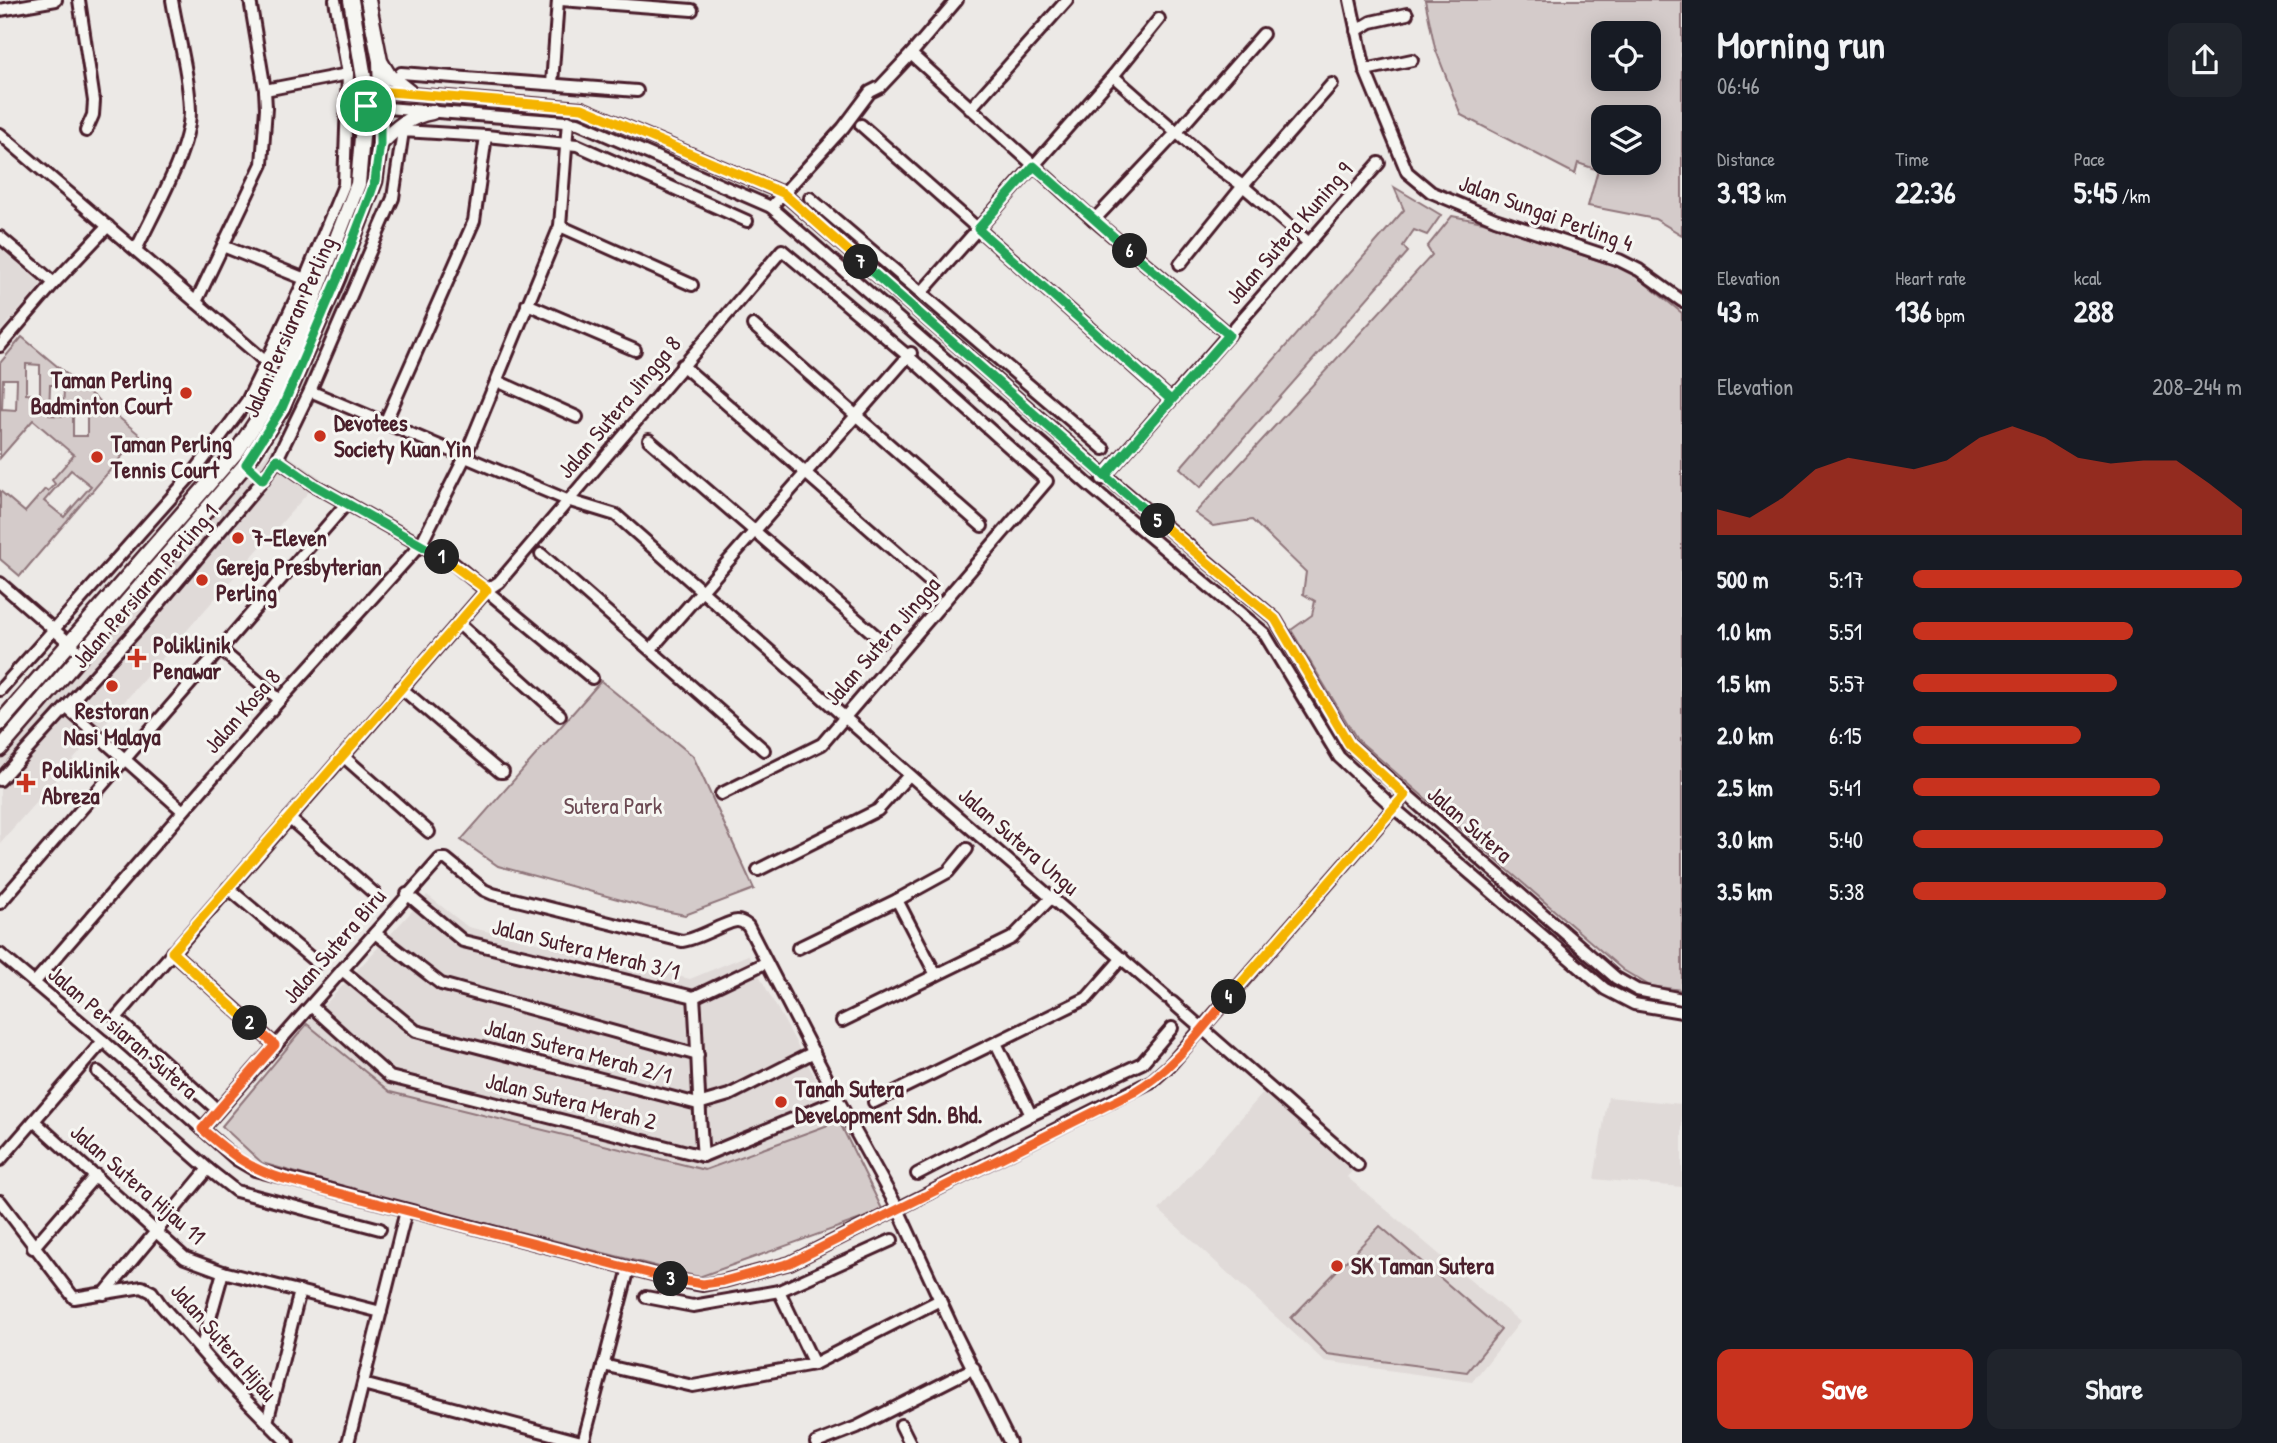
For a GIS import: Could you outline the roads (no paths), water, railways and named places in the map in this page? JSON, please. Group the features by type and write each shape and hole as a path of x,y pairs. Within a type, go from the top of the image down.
{"main road":[{"name":"Jalan Persiaran Perling","path":"0,749 246,464 282,408 338,278 375,181 380,144 373,107 366,90 351,0"},
{"name":"Jalan Persiaran Perling","path":"0,723 237,451 269,403 285,372 358,184 373,107 381,91 380,61 368,0"},
{"path":"380,61 389,76 409,92"},
{"path":"380,144 404,121 432,112"}],"street":[{"path":"0,10 56,0"},
{"path":"79,0 93,101 93,115 86,131"},
{"path":"136,250 183,147 190,114 172,0"},
{"path":"196,302 262,164 265,90 250,0"},
{"name":"Jalan Persiaran Perling 1","path":"1,688 195,471 247,401 266,362 344,185 348,74 335,0"},
{"path":"542,104 552,84 559,0 692,10"},
{"path":"771,207 843,128 870,92 880,87 957,0"},
{"path":"970,109 1067,0"},
{"name":"Jalan Sungai Perling 4","path":"1350,0 1365,70 1407,172 1431,192 1495,219 1619,260 1639,270 1682,302"},
{"path":"1356,31 1371,22 1407,14"},
{"path":"922,292 1113,76 1159,19"},
{"path":"1094,220 1177,132 1263,34"},
{"path":"911,54 1094,220 1229,335"},
{"path":"1365,70 1412,60"},
{"path":"401,73 637,91"},
{"path":"265,90 348,74"},
{"path":"1113,76 1210,162 1243,186 1309,243"},
{"path":"552,84 559,105"},
{"path":"1180,264 1243,186 1332,84"},
{"name":"Jalan Sutera","path":"366,90 582,108 783,193 1105,476 1275,619 1349,744 1405,795 1616,978 1637,990 1682,999"},
{"name":"Jalan Sutera","path":"373,107 578,123 771,207 914,349 1090,486 1264,633 1339,757 1394,808 1605,989 1633,1004 1682,1012"},
{"name":"Jalan Kosa 8","path":"34,983 280,700 421,544 466,457 560,226 568,121"},
{"path":"861,125 1171,400"},
{"name":"Jalan Persiaran Perling 1","path":"0,780 140,626 263,480 277,459 310,391 393,198 403,131 486,136"},
{"path":"0,134 266,362"},
{"path":"385,423 474,221 486,136 577,145 747,221"},
{"name":"Jalan Sutera Kuning 9","path":"1090,486 1105,476 1379,163"},
{"path":"810,198 1104,449"},
{"path":"0,346 108,226"},
{"path":"560,226 692,285"},
{"path":"0,237 54,283"},
{"path":"223,246 304,279"},
{"name":"Jalan Sutera Jingga 8","path":"212,1105 116,1018 458,623 487,590 499,582 782,250 914,349"},
{"path":"527,304 635,350"},
{"path":"753,325 982,526"},
{"path":"651,649 704,592 934,326"},
{"name":"Jalan Sutera Jingga","path":"721,794 822,744 1047,481 914,349"},
{"path":"682,365 929,580"},
{"path":"498,381 577,417"},
{"name":"Jalan Sutera Ungu","path":"310,391 567,500 616,515 909,775 1358,1164"},
{"path":"649,440 882,641"},
{"path":"277,459 314,485 453,563 592,678"},
{"path":"246,464 263,480"},
{"path":"0,903 346,503"},
{"path":"541,554 764,750"},
{"path":"0,583 80,654"},
{"path":"458,623 560,715"},
{"path":"221,650 280,700"},
{"path":"58,681 76,697"},
{"path":"401,688 503,772"},
{"path":"66,708 183,811"},
{"path":"342,756 429,832"},
{"path":"758,870 878,810 909,775"},
{"name":"Jalan Persiaran Sutera","path":"0,954 236,1159 256,1170 628,1268 703,1284 790,1263 1152,1081 1202,1029 1405,795"},
{"path":"289,818 375,894"},
{"path":"797,948 948,872 967,849"},
{"name":"Jalan Sutera Biru","path":"202,1129 407,894 436,862 446,859 484,890 493,894 682,941 707,934 734,921 748,926 765,963"},
{"path":"228,888 317,963"},
{"name":"Jalan Sutera Merah 3/1","path":"407,894 463,941 694,997 765,963"},
{"path":"842,1021 1012,938 1052,897"},
{"path":"897,900 936,975"},
{"path":"374,933 441,984 698,1055"},
{"path":"172,952 275,1045"},
{"path":"874,1102 1087,998 1122,958"},
{"path":"765,963 898,1209 1010,1443"},
{"name":"Jalan Sutera Merah 2/1","path":"342,970 416,1031 698,1104 729,1095 814,1052"},
{"path":"694,997 703,1156 838,1100"},
{"name":"Jalan Sutera Merah 2","path":"311,1006 390,1077 703,1156"},
{"path":"917,1174 1031,1115 1142,1063 1172,1028"},
{"path":"0,1160 103,1041"},
{"path":"996,1043 1031,1115"},
{"path":"98,1072 208,1170 236,1191 380,1229"},
{"name":"Jalan Sutera Hijau 11","path":"34,1121 185,1258 223,1272 381,1311"},
{"path":"104,1294 208,1170"},
{"path":"33,1248 96,1175"},
{"name":"Jalan Sutera Hijau","path":"0,1201 33,1248 74,1298 142,1287 149,1289 201,1350 288,1443"},
{"path":"348,1443 406,1211"},
{"path":"646,1297 693,1306 779,1291 892,1240"},
{"path":"363,1384 584,1443 628,1268"},
{"path":"201,1350 223,1272"},
{"path":"267,1422 300,1291"},
{"path":"779,1291 814,1364"},
{"path":"603,1365 693,1386 814,1364 940,1300"},
{"path":"816,1443 870,1421 974,1368"},
{"path":"901,1425 909,1443"}],"place":[{"name":"Taman Perling Badminton Court","path":"186,393"},
{"name":"Devotees Society Kuan Yin","path":"320,436"},
{"name":"Taman Perling Tennis Court","path":"97,457"},
{"name":"7-Eleven","path":"238,538"},
{"name":"Gereja Presbyterian Perling","path":"202,580"},
{"name":"Poliklinik Penawar","path":"137,658"},
{"name":"Restoran Nasi Malaya","path":"112,686"},
{"name":"Poliklinik Abreza","path":"26,783"},
{"name":"Tanah Sutera Development Sdn. Bhd.","path":"781,1102"},
{"name":"SK Taman Sutera","path":"1337,1266"}],"park label":[{"name":"Sutera Park","path":"613,806"}]}
